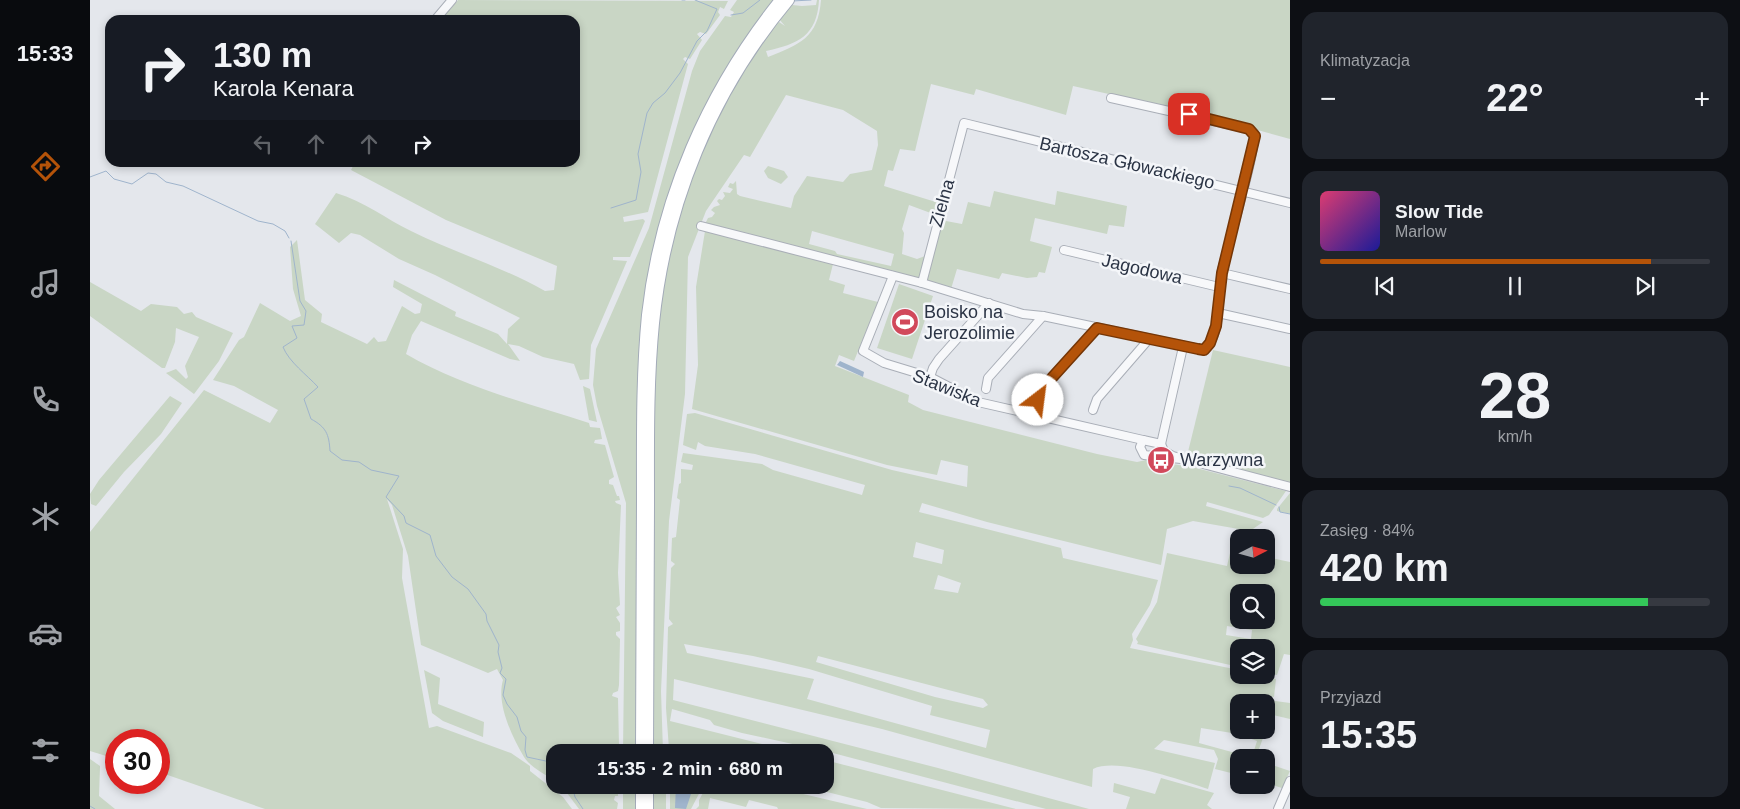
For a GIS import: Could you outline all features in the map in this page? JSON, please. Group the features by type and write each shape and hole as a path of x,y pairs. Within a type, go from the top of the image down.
{"main road":[{"path":"648,744 650,393 653,332 660,277 677,206 701,141 730,84 780,0"},
{"path":"641,744 643,380 646,326 654,270 669,209 696,135 727,76 773,14 789,0"},
{"path":"641,794 641,809"},
{"path":"648,794 648,809"}],"street":[{"path":"439,15 452,0"},
{"path":"701,226 922,282 1023,314 1043,316 1204,350 1213,336 1218,313 1222,273 1255,140 1252,130 1208,118 1111,98"},
{"name":"Bartosza Głowackiego","path":"964,123 1290,203"},
{"name":"Zielna","path":"922,282 964,123"},
{"name":"Jagodowa","path":"1064,250 1220,287"},
{"path":"1222,273 1290,289"},
{"name":"Stawiska","path":"893,276 863,351 884,363 930,377 978,402 1161,444 1164,451 1181,459"},
{"path":"930,377 936,364 989,303"},
{"path":"1218,313 1290,329"},
{"path":"986,389 988,378 1043,316"},
{"path":"1038,400 1040,391 1097,328"},
{"path":"1093,410 1097,399 1149,339"},
{"path":"1161,444 1183,347"},
{"name":"Stawiska","path":"1143,440 1140,447 1144,455 1181,459 1290,487"},
{"path":"1278,809 1290,780"}],"green space":[{"path":"458,0 728,1 724,9 720,7 718,12 720,15 706,34 700,32 697,34 702,40 690,59 685,57 683,59 688,64 648,212 623,217 624,222 643,219 645,221 630,257 613,257 613,260 627,261 591,345 589,379 580,380 574,364 543,357 519,346 508,344 520,361 510,359 421,321 412,335 406,354 428,366 473,385 589,423 590,427 600,428 602,439 595,440 594,443 605,445 614,477 609,480 609,484 613,485 617,496 619,496 620,500 615,501 616,503 621,505 618,573 620,605 616,608 620,615 616,617 620,623 620,631 616,632 620,639 619,685 618,691 613,693 612,696 618,698 619,744 546,744 546,776 530,764 519,749 506,720 501,689 503,680 497,669 488,673 421,645 408,556 392,505 387,499 403,549 402,578 429,728 437,726 511,753 530,766 530,771 546,784 546,794 559,794 572,809 265,809 170,776 170,729 105,729 105,756 90,751 90,532 204,390 270,423 278,410 234,386 213,380 239,340 244,337 260,303 290,321 301,316 293,289 290,247 297,240 305,300 322,314 321,322 367,344 374,337 378,342 386,341 402,306 415,314 420,313 422,304 393,287 394,280 456,312 455,316 498,334 507,344 508,329 520,318 399,259 360,235 351,233 339,243 315,224 336,193 375,210 428,239 529,282 545,291 554,290 557,266 446,220 351,170 352,167 580,167 580,15 445,15"},
{"path":"737,0 775,0 744,41 716,87 653,255 638,744 623,744 626,503 597,406 593,385 596,349 649,228 692,71 700,51 725,16 731,17 734,12 730,10"},
{"path":"817,0 819,0 814,22 810,30 804,36 788,45 766,51 768,57 789,48 805,38 816,23 821,0 1290,0 1290,139 1207,116 1073,86 1066,115 976,89 974,95 931,84 915,151 900,149 893,171 888,170 884,186 939,203 936,215 909,205 902,229 904,233 902,254 917,259 925,256 919,279 705,224 708,218 712,217 715,213 711,210 720,205 717,201 719,199 722,200 725,196 723,192 730,193 733,189 728,187 730,183 733,184 736,181 737,194 740,196 791,208 794,196 807,176 843,182 850,174 872,170 878,145 877,131 843,110 786,95 750,157 744,155 706,211 688,257 685,394 669,521 661,691 663,744 651,744 652,419 657,323 672,233 708,133 749,60 776,24 779,22 785,26 779,19 792,5 816,5","holes":["812,231 894,254 891,266 837,254 835,251 809,244"]},
{"path":"768,166 784,171 788,177 781,184 768,178 764,171"},
{"path":"994,191 1055,205 1057,191 1127,206 1124,227 1109,225 1107,234 1035,218 1030,241 1052,247 1045,273 1039,272 1037,277 1027,278 1002,273 999,279 957,269 951,289 928,281 926,278 944,216 946,221 962,224 968,202 990,207"},
{"path":"705,231 833,264 829,280 845,285 843,293 878,302 854,361 839,355 835,366 909,395 908,402 923,410 1097,454 1137,462 1146,460 1192,467 1286,491 1269,515 1263,518 1207,502 1206,506 1263,522 1253,529 1239,529 1193,521 1167,529 1161,565 987,522 922,503 919,512 1061,548 1063,558 1158,580 1150,605 1132,634 1133,640 1130,648 1230,668 1230,684 1275,684 1276,679 1274,694 1230,694 1230,733 1201,728 1199,743 1230,752 1230,773 1215,769 1218,759 1214,750 1164,740 1154,749 1215,763 1208,789 1149,771 1117,766 1104,766 1093,769 1092,787 882,729 674,679 673,700 1089,809 1046,809 834,753 834,744 792,744 714,725 710,720 672,709 670,721 762,744 669,744 666,708 668,627 673,624 669,619 671,568 675,564 671,561 672,538 676,537 680,500 677,498 679,484 681,483 681,469 692,470 693,465 681,462 683,453 762,464 773,470 862,495 865,485 755,454 705,446 698,442 696,450 683,445 687,414 695,413 892,470 967,487 968,466 941,460 937,475 887,465 692,409 698,365 696,287","holes":["916,542 944,550 942,564 913,557","938,575 961,583 958,593 934,589","684,644 753,656 809,669 932,706 930,715 990,730 986,748 807,699 814,679 687,653","818,656 983,699 988,705 983,708 935,697 816,662"]},
{"path":"90,282 141,311 151,304 177,307 184,314 192,312 196,317 233,333 219,361 194,394 166,373 176,369 186,379 188,377 185,366 199,337 176,328 175,342 165,368 162,368 90,316"},
{"name":"Boisko na Jerozolimie","path":"899,284 933,296 912,359 877,348"},
{"path":"1213,350 1290,367 1290,484 1187,456"},
{"path":"583,386 590,389 597,422 589,420"},
{"path":"170,396 182,403 161,434 124,472 96,506 91,504 90,494 99,480"},
{"path":"1290,493 1290,514 1277,511 1277,509"},
{"path":"1167,553 1227,566 1230,553 1230,574 1275,574 1275,559 1290,562 1290,655 1284,654 1277,675 1275,675 1275,639 1251,639 1230,639 1230,665 1137,644 1136,639 1157,602"},
{"path":"424,670 440,678 438,704 484,722 483,737 443,721 432,713"},
{"path":"1275,701 1290,703 1290,719 1275,715"},
{"path":"1252,739 1263,739 1259,749 1254,749 1257,741"},
{"path":"90,759 100,766 99,796 115,809 90,809"},
{"path":"834,762 1016,809 881,808 867,802 834,794"},
{"path":"1275,766 1290,771 1282,788 1275,786"},
{"path":"1161,778 1214,793 1207,805 1212,809 1126,809 1130,797 1113,792 1114,783 1155,794"},
{"path":"568,794 618,794 614,800 618,803 617,809 579,809"},
{"path":"623,794 638,794 637,809 623,809"},
{"path":"651,794 666,794 666,809 651,809"},
{"path":"670,794 699,794 691,809 670,809"},
{"path":"702,794 803,794 867,809 778,809 777,807 749,800 746,807 710,798 708,809 696,809 699,806 699,800"}],"water":[{"path":"840,361 864,372 863,377 837,365"},
{"path":"676,794 691,794 686,809 675,808"}],"waterway":[{"path":"611,208 636,200 641,172 638,154 647,113 653,103 665,93 680,73 697,41 707,31 717,9 695,0"},
{"path":"731,15 743,13 760,0"},
{"path":"792,1 811,0"},
{"path":"90,177 106,171 114,179 132,184 148,173 156,174 166,182 183,186 258,221 273,224 285,231 289,238"},
{"path":"291,241 300,301 306,311 304,325 292,326 297,338 283,347 294,363 318,387 304,399 311,419 323,428 328,436 330,451 342,460 359,462 371,470 399,476 386,497 404,516 406,523 430,535 436,556 452,577 468,589 486,614 487,621 499,645 498,652 502,668 500,673 506,679 503,695 517,717 521,731 526,737 525,750 527,757 546,761"},
{"path":"1229,486 1240,488 1276,505"},
{"path":"1279,507 1280,512 1290,514"},
{"path":"574,794 583,809"},
{"path":"90,806 95,809"}],"place":[{"name":"Boisko na Jerozolimie","path":"905,322"},
{"name":"Warzywna","path":"1161,460"}],"route":[{"path":"1038,400 1040,391 1097,328 1204,350 1210,343 1218,313 1225,260 1255,136 1252,130 1189,114"}]}
